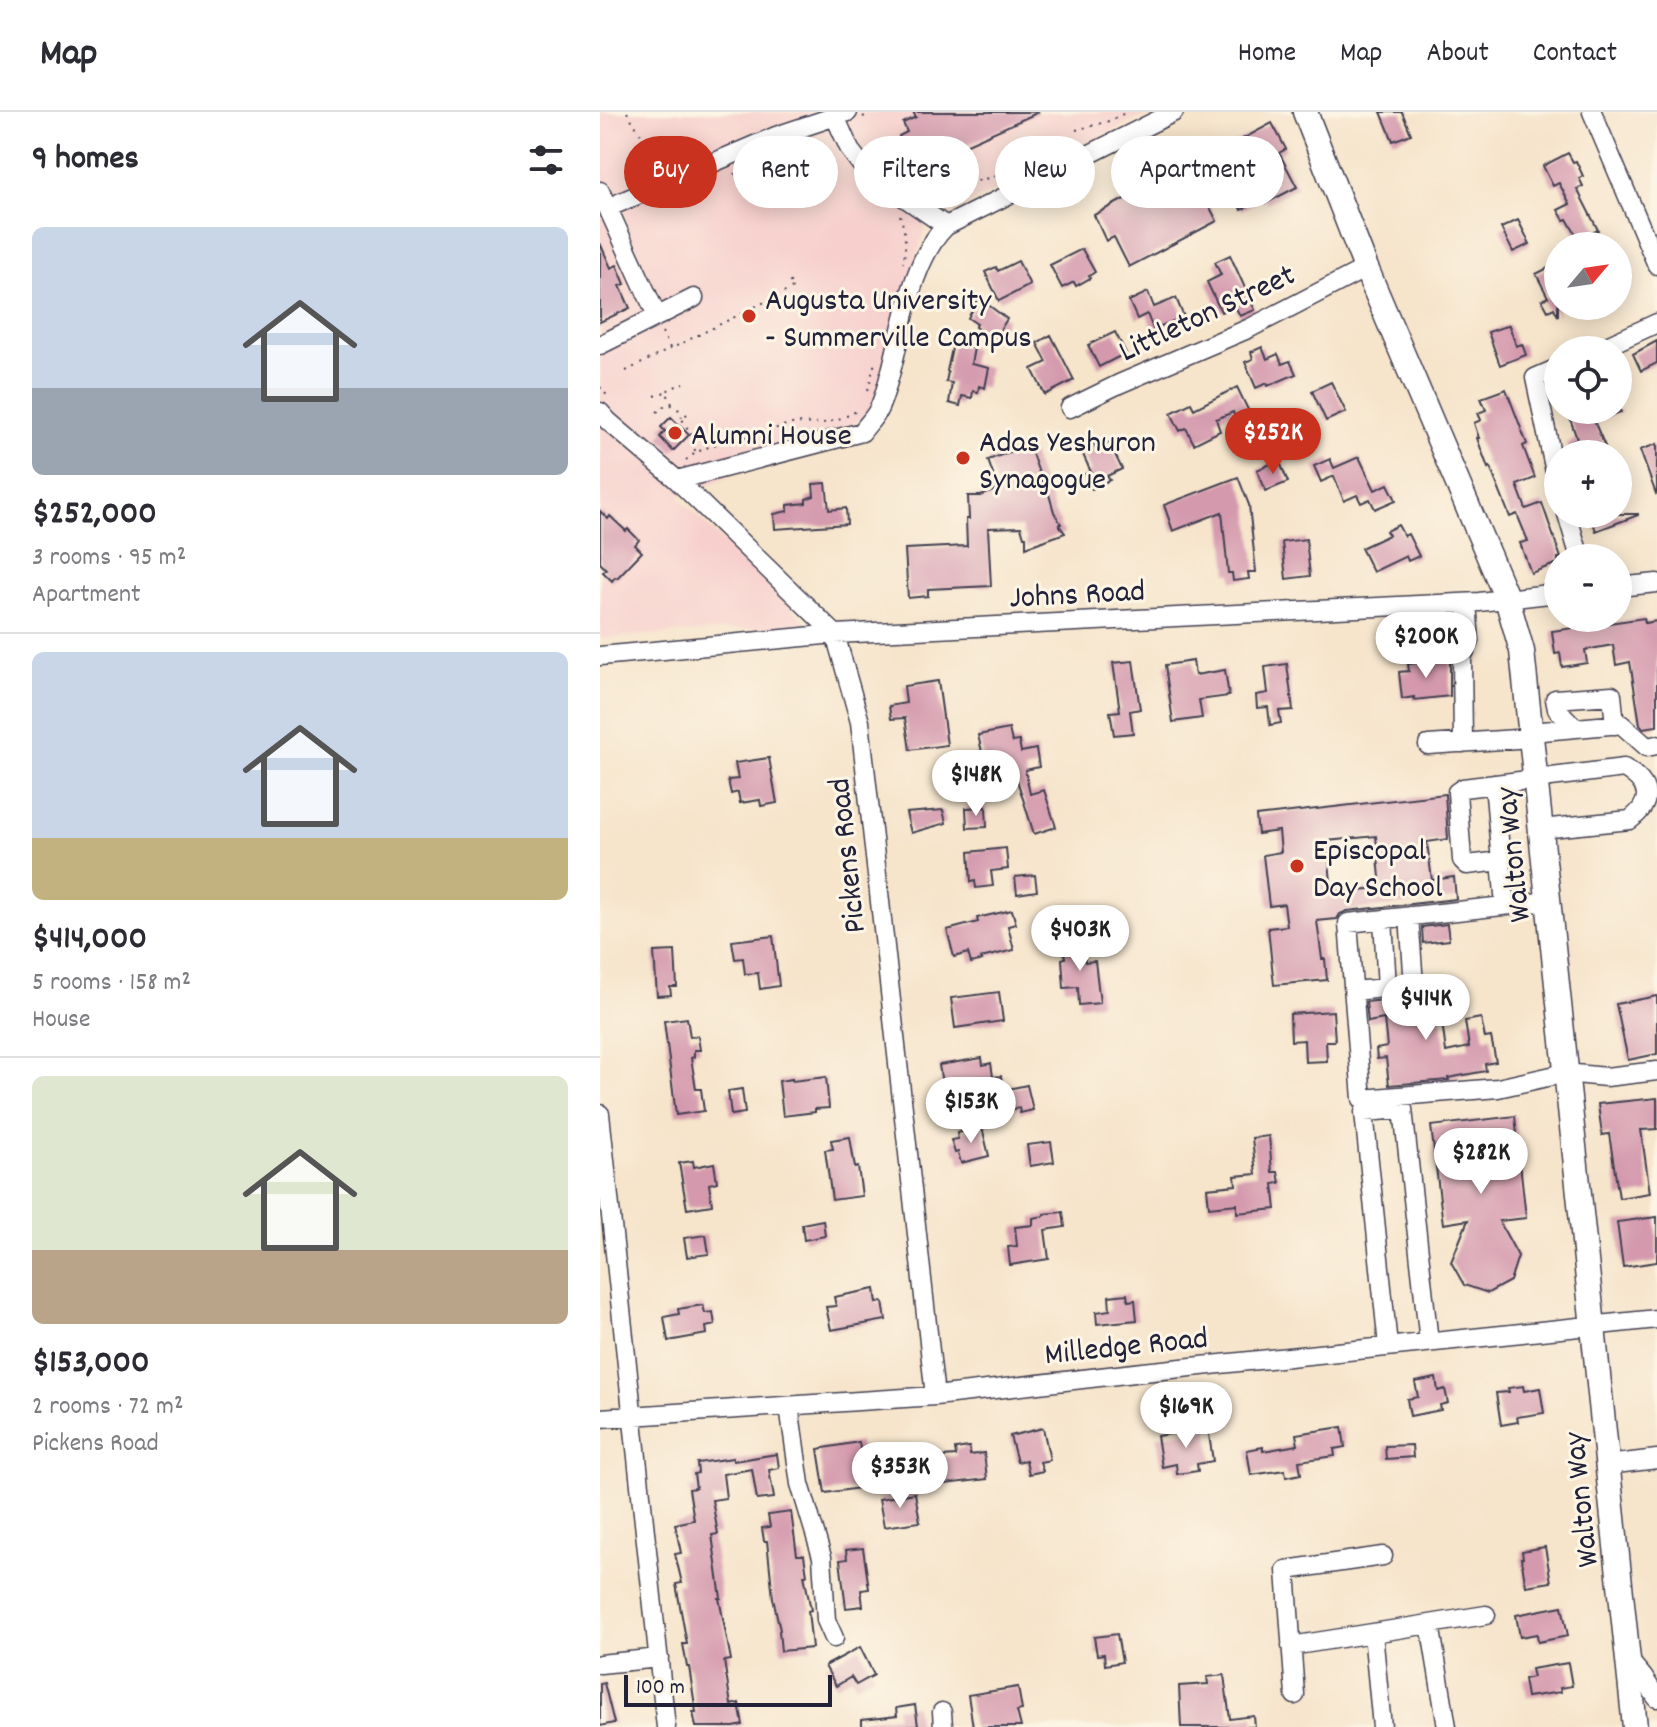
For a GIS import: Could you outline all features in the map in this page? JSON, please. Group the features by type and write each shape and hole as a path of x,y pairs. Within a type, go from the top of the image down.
{"main road":[{"name":"Walton Way","path":"1305,112 1366,268 1507,599 1522,651 1607,1465 1643,1671 1635,1727"}],"street":[{"path":"679,471 862,432 877,413 915,278 925,253 938,234 946,226 1174,112"},
{"path":"1592,112 1657,265"},
{"path":"658,321 604,200 839,114 850,150 866,171 946,226"},
{"name":"Littleton Street","path":"1070,408 1250,328 1366,268"},
{"path":"600,345 658,321 694,298"},
{"path":"1629,336 1657,323"},
{"path":"1544,374 1535,378 1544,420"},
{"name":"Pickens Road","path":"608,409 608,421 679,471 835,634 860,722 935,1396"},
{"path":"1632,586 1657,583"},
{"name":"Johns Road","path":"600,656 835,634 1467,603 1544,595"},
{"path":"1463,743 1462,657 1470,641 1467,603"},
{"path":"1575,728 1557,709 1555,699 1612,695 1615,725"},
{"path":"1428,745 1621,724 1647,747 1657,745"},
{"path":"1501,861 1467,865 1462,860 1457,792 1463,788 1624,768 1639,777 1646,788 1646,800 1640,812 1630,820 1541,829"},
{"path":"1494,784 1505,905"},
{"path":"1388,1346 1348,923 1549,901"},
{"path":"1354,991 1414,985 1409,916"},
{"path":"1383,919 1387,988"},
{"path":"1363,1106 1498,1088 1565,1073 1606,1077 1657,1071"},
{"path":"1363,1106 1403,1109 1429,1342"},
{"path":"600,1114 666,1727"},
{"name":"Milledge Road","path":"600,1418 935,1396 1657,1319"},
{"path":"789,1406 800,1484 822,1557 826,1620 834,1638"},
{"path":"1607,1465 1657,1459"},
{"path":"1295,1695 1286,1570 1383,1556"},
{"path":"1291,1646 1486,1615"},
{"path":"1430,1624 1447,1727"},
{"path":"1373,1633 1382,1727"},
{"path":"600,1664 659,1658"},
{"path":"1643,1671 1657,1698"}],"path":[{"path":"627,112 642,136"},
{"path":"1076,130 1109,121 1127,112"},
{"path":"898,211 905,236 901,270"},
{"path":"626,371 793,288 788,278"},
{"path":"658,321 670,349"},
{"path":"868,388 876,359"},
{"path":"655,396 683,383"},
{"path":"600,387 608,409"},
{"path":"666,391 692,436 696,452"},
{"path":"657,412 664,406 672,405"},
{"path":"679,471 696,452 707,447 787,424 823,423 847,416 861,407"},
{"path":"682,419 687,414"}],"shaded area":[{"name":"Augusta University - Summerville Campus","path":"600,112 1151,112 1095,140 1095,136 995,136 995,190 979,198 979,136 854,136 854,208 960,208 926,225 872,407 856,423 678,497 809,625 600,638"}],"building":[{"path":"913,112 1039,112 979,139 979,136 899,136 907,132 903,123 916,117"},
{"path":"1381,112 1402,112 1411,134 1393,141"},
{"path":"1272,123 1279,136 1248,136"},
{"path":"1568,153 1573,162 1576,161 1583,176 1579,178 1583,186 1577,189 1598,230 1574,232 1567,219 1564,220 1558,210 1570,204 1559,183 1553,186 1543,166"},
{"path":"1284,162 1297,187 1284,194"},
{"path":"1111,206 1210,208 1217,221 1129,267 1114,237 1106,241 1094,215"},
{"path":"1518,220 1530,244 1513,252 1501,228"},
{"path":"600,243 611,268 617,265 625,284 620,286 630,308 600,322"},
{"path":"1082,249 1095,272 1076,286 1074,282 1062,288 1050,265"},
{"path":"1230,255 1255,310 1240,316 1235,306 1221,312 1207,282 1221,275 1215,262"},
{"path":"1018,261 1030,285 999,301 985,272 996,267 998,271"},
{"path":"1544,270 1544,289 1536,274"},
{"path":"1148,292 1154,307 1176,298 1184,317 1153,329 1147,314 1137,319 1129,301"},
{"path":"979,298 1007,319 991,338 968,318"},
{"path":"1509,325 1516,346 1522,344 1526,355 1500,365 1488,332"},
{"path":"1115,332 1126,353 1099,367 1088,345"},
{"path":"1051,335 1074,380 1045,395 1032,369 1047,362 1037,343"},
{"path":"1657,341 1657,363 1641,371 1633,354"},
{"path":"953,344 974,348 971,364 989,368 985,388 979,386 978,392 973,391 972,398 962,396 960,406 949,403 952,383 946,382"},
{"path":"1262,347 1267,359 1278,354 1282,364 1290,361 1296,374 1256,388 1245,362 1253,359 1251,352"},
{"path":"1331,382 1346,412 1326,421 1312,391"},
{"path":"1237,387 1252,418 1238,425 1233,412 1216,419 1220,431 1194,444 1186,428 1180,431 1171,413 1191,403 1194,409"},
{"path":"1506,389 1527,444 1523,446 1535,478 1517,485 1526,509 1542,503 1544,528 1551,528 1556,544 1544,544 1544,568 1531,573 1520,543 1528,541 1517,514 1510,517 1477,438 1474,423 1481,420 1478,413 1486,410 1481,398"},
{"name":"Alumni House","path":"671,417 689,435 673,451 660,437 665,431 661,427"},
{"path":"1279,417 1298,447 1283,455 1266,423"},
{"path":"1572,424 1595,424 1602,440 1575,440"},
{"path":"1093,442 1096,448 1109,442 1122,469 1107,476 1110,480 1092,489 1085,474 1091,472 1080,448"},
{"path":"1657,444 1657,493 1656,494 1640,450"},
{"path":"1028,445 1059,525 1065,533 1026,547 1026,537 1021,527 988,528 991,586 928,589 928,596 908,598 905,549 967,546 968,496 981,496 998,489 988,460"},
{"path":"1359,457 1375,490 1388,484 1396,500 1375,509 1370,499 1361,503 1357,495 1344,501 1334,476 1321,482 1314,466 1330,459 1334,468"},
{"path":"1279,460 1288,482 1266,491 1257,470"},
{"path":"1238,477 1249,505 1256,572 1248,572 1249,579 1233,581 1232,573 1228,573 1222,512 1173,531 1164,505"},
{"path":"826,483 829,510 846,508 847,524 775,529 774,514 788,511 788,505 806,503 806,499 814,496 813,484"},
{"path":"600,511 626,531 628,529 639,540 635,545 642,552 612,581 603,572 606,569 600,563"},
{"path":"1398,525 1404,536 1408,534 1419,556 1408,561 1406,556 1373,572 1361,548 1389,535 1386,531"},
{"path":"1306,539 1310,576 1286,579 1282,542"},
{"path":"1644,618 1645,623 1657,621 1657,726 1643,728 1640,724 1630,662 1616,665 1613,645 1585,650 1587,663 1562,667 1560,653 1555,654 1552,632 1632,632 1632,620"},
{"path":"1450,659 1450,696 1402,699 1399,672 1409,671 1408,664"},
{"path":"1133,661 1140,709 1130,711 1133,733 1114,735 1110,712 1120,711 1113,663"},
{"path":"1193,661 1195,675 1225,670 1229,696 1199,700 1202,718 1173,722 1165,665"},
{"path":"1287,664 1293,710 1279,711 1281,723 1270,725 1268,707 1257,708 1256,695 1268,693 1265,667"},
{"path":"938,681 947,745 910,750 905,718 891,719 889,706 906,703 904,686"},
{"path":"1009,729 1012,742 1019,741 1021,752 1036,749 1039,767 1025,770 1030,794 1044,790 1056,827 1034,834 1017,780 972,789 966,759 983,756 978,735"},
{"path":"769,758 777,803 761,806 760,800 740,803 738,792 731,794 728,780 738,779 735,763"},
{"name":"Episcopal Day School","path":"1445,794 1448,839 1427,842 1432,880 1454,877 1456,899 1347,911 1337,919 1317,921 1327,980 1274,985 1268,928 1287,926 1284,904 1269,906 1263,855 1281,852 1279,831 1258,834 1256,816","holes":["1376,836 1381,888 1332,892 1327,841"]},
{"path":"986,807 987,827 967,828 966,808"},
{"path":"943,810 946,823 911,833 906,813"},
{"path":"1006,848 1008,869 991,871 993,886 976,888 975,881 971,882 969,852"},
{"path":"1035,875 1037,891 1017,894 1015,877"},
{"path":"1012,910 1016,924 1008,926 1014,950 971,963 968,953 954,957 947,930 978,922 977,918"},
{"path":"1447,924 1449,940 1423,943 1422,927"},
{"path":"773,936 779,986 760,989 758,973 745,974 743,958 735,959 732,941"},
{"path":"1083,941 1085,962 1095,961 1100,1003 1079,1005 1078,987 1064,988 1063,942"},
{"path":"675,951 677,987 670,987 671,995 657,996 654,952"},
{"path":"1438,991 1446,1052 1469,1047 1465,1021 1481,1018 1485,1038 1491,1037 1496,1062 1485,1064 1486,1071 1449,1080 1389,1085 1386,1058 1377,1059 1376,1049 1387,1047 1384,1019 1368,1022 1366,1002 1415,997"},
{"path":"999,992 1003,1021 955,1028 951,998"},
{"path":"1657,996 1657,1054 1628,1060 1616,1004"},
{"path":"1333,1011 1335,1041 1326,1041 1327,1061 1305,1062 1304,1040 1291,1041 1290,1014"},
{"path":"687,1018 690,1037 698,1036 700,1050 694,1050 694,1057 691,1058 696,1089 701,1089 704,1111 676,1115 664,1021"},
{"path":"982,1058 983,1065 991,1063 993,1077 1001,1076 1003,1090 1027,1085 1033,1110 1020,1113 1019,1108 987,1113 985,1104 966,1107 964,1093 944,1096 939,1065"},
{"path":"826,1077 829,1108 783,1116 779,1081"},
{"path":"742,1089 745,1113 731,1115 728,1091"},
{"path":"1657,1098 1657,1129 1641,1130 1650,1193 1619,1198 1609,1134 1602,1135 1598,1104"},
{"path":"1515,1116 1526,1218 1499,1221 1518,1256 1510,1281 1488,1293 1464,1285 1451,1262 1468,1220 1443,1224 1431,1126"},
{"path":"982,1127 989,1156 961,1163 951,1140 958,1139 957,1133"},
{"path":"1269,1136 1272,1172 1278,1172 1280,1183 1273,1184 1276,1209 1237,1213 1237,1204 1209,1207 1207,1188 1236,1185 1235,1176 1256,1174 1252,1138"},
{"path":"850,1137 862,1196 832,1200 825,1150 833,1149 831,1140"},
{"path":"1051,1142 1054,1162 1030,1166 1027,1145"},
{"path":"693,1161 694,1167 714,1163 717,1182 709,1184 712,1205 687,1209 679,1163"},
{"path":"1063,1212 1065,1227 1045,1230 1049,1259 1010,1265 1008,1247 1017,1246 1015,1227 1033,1225 1033,1218 1044,1214"},
{"path":"1657,1217 1657,1262 1623,1267 1617,1222"},
{"path":"823,1220 825,1236 804,1240 802,1224"},
{"path":"706,1235 709,1254 687,1257 684,1238"},
{"path":"875,1289 877,1303 883,1302 886,1320 831,1330 826,1307 836,1306 834,1297"},
{"path":"1127,1294 1128,1301 1135,1300 1137,1320 1097,1324 1096,1312 1110,1310 1109,1296"},
{"path":"703,1305 705,1313 713,1312 715,1325 706,1327 707,1334 668,1341 664,1317 679,1314 678,1309"},
{"path":"1436,1378 1438,1391 1445,1389 1448,1403 1440,1405 1441,1410 1410,1416 1407,1399 1418,1397 1415,1382"},
{"path":"1523,1386 1524,1391 1540,1388 1544,1413 1517,1417 1518,1422 1501,1425 1496,1393"},
{"path":"1342,1427 1345,1447 1334,1449 1335,1456 1299,1461 1301,1474 1286,1477 1285,1470 1251,1475 1247,1450 1263,1447 1263,1451 1298,1445 1296,1434"},
{"path":"1043,1428 1050,1460 1040,1462 1043,1471 1029,1474 1026,1460 1017,1462 1010,1436"},
{"path":"1208,1428 1213,1461 1197,1464 1198,1471 1177,1474 1176,1464 1162,1467 1157,1436"},
{"path":"859,1442 862,1462 857,1463 860,1488 825,1493 818,1449"},
{"path":"1412,1445 1413,1457 1386,1459 1385,1446"},
{"path":"969,1447 970,1455 984,1453 987,1479 945,1484 942,1457 956,1456 955,1449"},
{"path":"777,1454 779,1468 769,1470 774,1498 757,1500 752,1469 723,1474 726,1498 712,1500 718,1534 712,1535 719,1598 731,1660 724,1661 731,1705 739,1703 743,1725 696,1727 683,1644 687,1644 676,1584 682,1583 675,1554 681,1553 675,1524 694,1520 689,1489 696,1488 694,1474 698,1473 697,1463"},
{"path":"915,1493 920,1522 884,1527 879,1499"},
{"path":"791,1512 797,1555 804,1555 812,1648 781,1651 767,1541 764,1541 762,1528 770,1527 768,1515"},
{"path":"1545,1547 1551,1582 1526,1586 1522,1551"},
{"path":"863,1548 869,1589 861,1590 863,1606 846,1608 840,1560 847,1559 846,1550"},
{"path":"1562,1606 1568,1636 1538,1642 1537,1634 1520,1637 1516,1615"},
{"path":"1117,1634 1122,1662 1105,1665 1104,1654 1097,1655 1094,1637"},
{"path":"860,1647 874,1675 856,1685 851,1677 836,1686 825,1666"},
{"path":"1568,1663 1572,1686 1560,1688 1561,1692 1527,1697 1524,1679 1533,1677 1531,1669"},
{"path":"1224,1675 1230,1719 1254,1716 1255,1727 1181,1727 1179,1686 1208,1684 1207,1677"},
{"path":"604,1683 614,1723 600,1726 600,1684"},
{"path":"1018,1687 1022,1710 1017,1711 1021,1727 973,1727 968,1695"},
{"path":"915,1705 918,1726 862,1727 862,1720 897,1716 896,1708"}],"place":[{"name":"Augusta University - Summerville Campus","path":"749,316"},
{"name":"Alumni House","path":"675,433"},
{"name":"Adas Yeshuron Synagogue","path":"963,458"},
{"name":"Episcopal Day School","path":"1297,866"}]}
